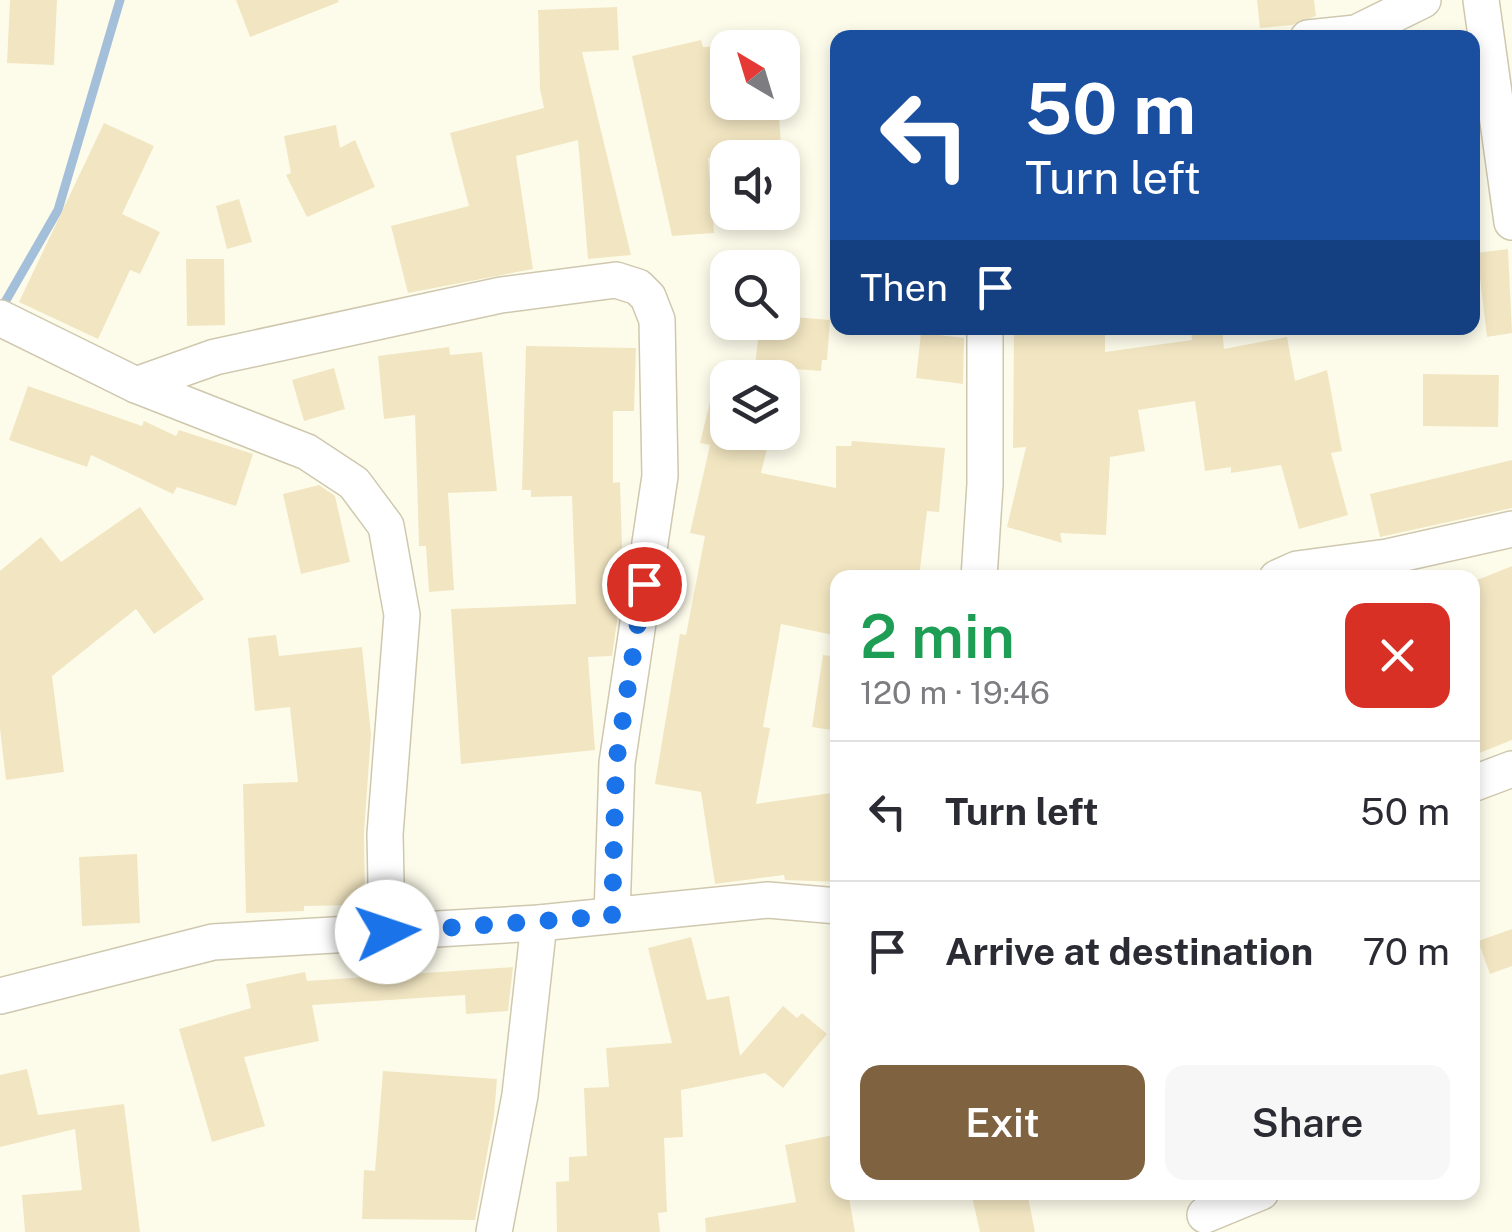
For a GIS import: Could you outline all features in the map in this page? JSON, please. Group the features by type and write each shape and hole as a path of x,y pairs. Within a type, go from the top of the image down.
{"street":[{"path":"1360,30 1423,0"},
{"path":"1481,0 1512,222"},
{"path":"136,385 215,357 501,295 616,280 638,287 648,297 657,320 660,476 616,763 612,916"},
{"path":"0,318 136,385 307,452 354,483 386,526 402,615 384,834 387,932"},
{"path":"979,570 985,335"},
{"path":"1295,570 1387,557 1512,530"},
{"path":"1480,781 1512,769"},
{"path":"0,996 212,942 540,922 768,900 830,905"},
{"path":"494,1232 520,1095 540,922"},
{"path":"1205,1216 1242,1200"}],"building":[{"path":"10,0 57,0 54,65 7,63"},
{"path":"236,0 338,0 339,2 250,37"},
{"path":"1257,0 1314,0 1316,16 1292,25 1260,28"},
{"path":"617,7 619,50 582,52 631,255 588,259 578,140 516,156 533,269 408,293 391,226 469,206 450,133 544,108 538,10"},
{"path":"701,40 703,47 710,47 710,120 779,120 781,140 710,140 710,230 714,233 672,236 632,56"},
{"path":"104,123 154,146 122,214 160,232 140,274 130,270 98,339 19,302"},
{"path":"336,125 340,148 355,140 375,187 307,217 286,175 291,173 284,136"},
{"path":"239,199 252,242 227,249 216,206"},
{"path":"1508,249 1512,333 1487,337 1480,253"},
{"path":"186,259 224,259 225,325 187,326"},
{"path":"800,318 830,320 827,360 822,360 821,371 800,369 800,360 756,360 758,340 800,340"},
{"path":"921,335 964,338 963,384 916,378"},
{"path":"1014,335 1105,335 1105,352 1192,340 1192,335 1223,335 1224,349 1287,337 1295,381 1327,370 1342,451 1331,453 1348,515 1299,529 1281,465 1231,473 1231,467 1205,471 1195,401 1138,410 1145,451 1110,457 1106,535 1060,533 1062,543 1007,527 1026,447 1013,448"},
{"path":"526,346 636,348 634,411 613,411 613,483 620,482 623,578 622,589 615,589 617,622 612,656 588,657 595,750 461,764 451,609 576,604 572,496 531,497 531,490 522,490"},
{"path":"449,347 450,355 482,352 497,491 448,493 454,590 429,592 426,546 419,546 415,415 384,419 378,356"},
{"path":"334,368 345,409 304,421 292,380"},
{"path":"1423,374 1499,375 1498,427 1423,426"},
{"path":"28,386 142,426 144,421 176,436 179,430 253,454 236,506 177,487 173,494 91,455 87,467 9,440"},
{"path":"710,402 710,445 700,443"},
{"path":"852,441 945,448 939,512 927,511 920,570 830,570 830,634 781,624 763,727 770,728 756,804 830,793 830,882 785,880 784,875 715,884 701,792 655,784 680,634 686,635 705,536 690,533 710,445 710,450 767,450 761,473 836,488 836,446 851,446"},
{"path":"1512,460 1512,508 1380,537 1370,494"},
{"path":"319,485 335,496 350,562 301,574 283,494"},
{"path":"140,507 204,599 154,634 136,609 52,676 64,772 6,780 0,729 0,571 41,537 61,562"},
{"path":"1512,566 1512,740 1480,753 1480,579"},
{"path":"276,635 279,656 362,647 371,734 364,833 365,905 304,906 304,911 246,913 243,784 298,782 290,707 255,711 248,638"},
{"path":"823,655 830,656 830,730 812,727"},
{"path":"137,854 140,923 82,926 79,857"},
{"path":"1512,929 1512,966 1490,974 1480,940"},
{"path":"691,937 707,1000 729,996 740,1056 783,1006 797,1018 802,1013 827,1034 783,1088 765,1073 681,1090 683,1137 664,1138 667,1212 658,1213 660,1232 557,1232 556,1182 569,1181 569,1157 587,1156 584,1088 609,1087 606,1048 672,1043 648,948"},
{"path":"513,967 508,1011 466,1014 465,995 312,1005 319,1041 244,1057 265,1126 212,1142 179,1029 251,1008 246,984 305,972 307,981"},
{"path":"27,1069 38,1115 124,1104 140,1232 25,1232 22,1195 82,1190 75,1129 0,1147 0,1075"},
{"path":"383,1071 497,1079 475,1220 362,1219 364,1170 375,1171"},
{"path":"830,1136 830,1200 849,1200 855,1232 706,1232 705,1218 796,1202 785,1145"},
{"path":"973,1200 1029,1200 1035,1232 980,1232"}],"waterway":[{"path":"1,309 58,210 120,0"}],"route":[{"path":"387,932 612,916 616,763 644,584"}]}
